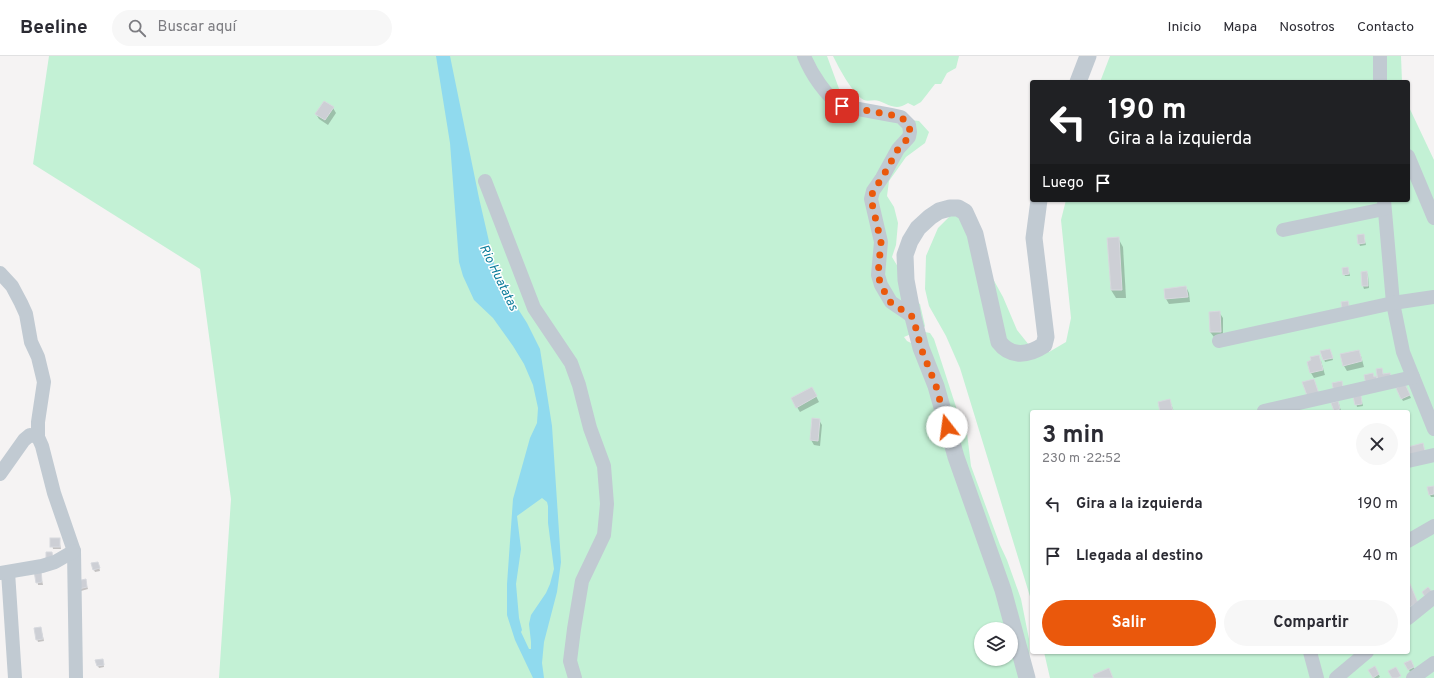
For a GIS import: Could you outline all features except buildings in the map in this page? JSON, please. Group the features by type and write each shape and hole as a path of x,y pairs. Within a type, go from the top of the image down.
{"street":[{"path":"804,56 810,71 835,102 842,106 901,117 909,125 909,137 898,149 873,191 871,199 881,242 878,275 881,285 890,302 913,317"},
{"path":"1079,80 1088,56"},
{"path":"1380,56 1381,80"},
{"path":"1410,161 1434,218"},
{"path":"485,181 534,308 571,363 579,384 590,428 604,466 608,504 604,536 582,581 570,661 575,678"},
{"path":"1026,677 1022,655 1003,590 956,457 936,386 921,348 906,280 905,255 910,241 918,228 930,217 939,211 950,208 958,208 965,212 974,234 999,342 1004,349 1010,352 1034,352 1044,345 1046,337 1034,238 1039,202"},
{"path":"1283,230 1384,204 1393,303 1403,352 1434,429"},
{"path":"0,272 12,286 26,314 31,342 38,357 44,382 38,422 38,437 42,446 54,493 74,551 76,678"},
{"path":"1219,341 1393,303 1434,297"},
{"path":"1268,410 1413,377"},
{"path":"0,474 24,440 30,436 38,437"},
{"path":"1410,461 1434,455"},
{"path":"1410,540 1434,526"},
{"path":"15,678 4,573 55,562 74,551"},
{"path":"1410,616 1434,597"},
{"path":"1311,654 1317,678"},
{"path":"1336,678 1365,654"},
{"path":"1413,678 1434,663"}],"green space":[{"path":"49,56 827,56 845,105 919,121 929,132 925,143 906,157 889,181 887,196 894,207 898,223 896,245 892,257 898,267 910,297 920,304 925,326 923,329 904,337 911,343 925,332 930,333 934,339 958,413 967,433 971,466 1021,599 1029,639 1030,678 219,678 231,499 200,269 33,164"},
{"path":"833,56 959,56 956,68 947,73 941,84 935,84 921,102 914,106 908,103 900,107 896,107 877,100 866,101 860,97 846,80"},
{"path":"1110,56 1401,56 1402,80 1101,80"},
{"path":"1410,109 1434,160 1434,678 1050,678 1044,654 1410,654 1410,410 1030,410 1030,596 960,368 946,336 929,306 925,289 926,256 938,228 952,214 964,217 987,268 1003,297 1017,330 1033,350 1049,352 1066,342 1071,318 1061,220 1066,202 1410,202"}],"water":[{"name":"Rio Huatatas","path":"436,56 450,56 479,198 497,276 527,323 540,349 552,426 561,562 557,592 544,642 542,663 544,678 533,678 515,640 507,615 507,584 513,499 530,438 537,423 538,408 533,385 524,364 493,318 474,300 463,276 459,262 450,143","holes":["542,498 547,502 554,569 546,593 531,615 529,624 531,649 529,649 521,632 522,630 519,618 516,584 521,549 517,516"]}],"route":[{"path":"842,106 901,117 909,125 909,137 898,149 873,191 871,199 881,242 878,275 881,285 890,302 913,317 921,348 936,386 947,427"}]}
